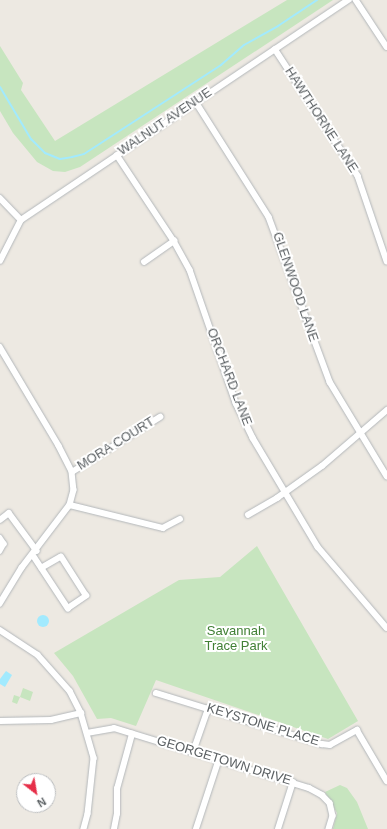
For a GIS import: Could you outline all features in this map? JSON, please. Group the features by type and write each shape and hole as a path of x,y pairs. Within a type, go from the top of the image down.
{"street":[{"name":"WALNUT AVENUE","path":"0,261 21,220 349,0"},
{"path":"356,0 387,47"},
{"name":"HAWTHORNE LANE","path":"275,49 355,171 387,260"},
{"name":"GLENWOOD LANE","path":"196,102 274,227 325,370 387,476"},
{"name":"ORCHARD LANE","path":"117,155 174,241 190,270 242,418 326,557 387,628"},
{"path":"0,198 21,220"},
{"path":"144,262 174,241"},
{"path":"0,347 72,472 74,490 70,505 35,553 3,593 0,604"},
{"path":"248,515 286,492 361,433 387,410"},
{"name":"MORA COURT","path":"72,472 160,417"},
{"path":"70,505 163,528 180,519"},
{"path":"0,520 9,513 35,553 42,568 68,608 86,596 61,557 42,568"},
{"path":"0,538 4,544 0,551"},
{"path":"0,630 38,656 70,691 81,713 94,758 88,814 84,829"},
{"name":"KEYSTONE PLACE","path":"156,693 322,744 330,745 357,730 387,781"},
{"path":"194,752 208,709"},
{"path":"0,721 51,720 81,713"},
{"name":"GEORGETOWN DRIVE","path":"87,733 114,728 293,782 322,795 330,804 333,816 329,829"},
{"path":"114,829 117,814 117,789 132,734"},
{"path":"196,829 219,759"},
{"path":"278,829 293,782"}],"green space":[{"path":"287,0 333,0 80,167 65,172 53,171 37,162 13,133 0,111 0,46 23,83 21,90 55,141"},
{"name":"Savannah Trace Park","path":"257,546 358,721 328,739 156,680 136,726 111,718 97,719 73,676 54,653 179,580 220,577"},
{"path":"23,688 33,692 30,701 20,697"},
{"path":"14,695 20,697 17,704 12,702"},
{"path":"340,785 347,788 357,802 368,829 333,829 337,813 325,792"}],"water":[{"path":"43,615 47,617 49,621 47,625 43,627 39,625 37,621 39,617"},
{"path":"6,671 12,675 5,687 0,684 0,679"}],"waterway":[{"path":"0,87 31,139 45,153 60,159 84,154 221,65 244,45 278,26 317,0"}]}
